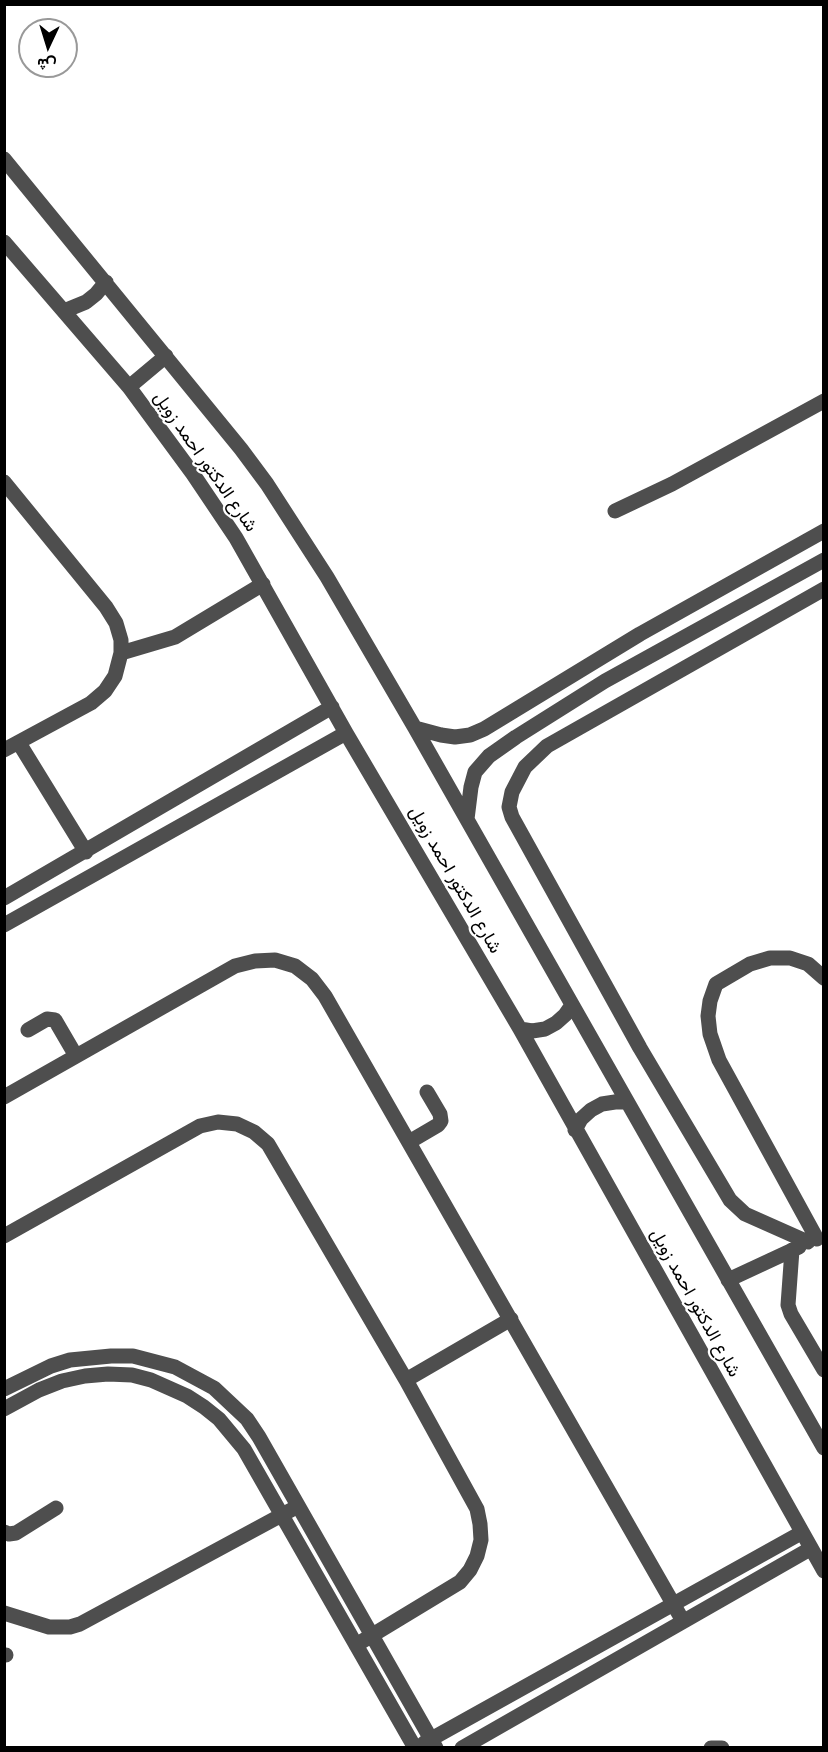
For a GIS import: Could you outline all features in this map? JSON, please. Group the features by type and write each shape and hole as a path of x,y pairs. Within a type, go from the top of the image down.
{"street":[{"name":"شارع الدكتور احمد زويل","path":"4,159 166,356 267,484 327,577 824,1448"},
{"name":"شارع الدكتور احمد زويل","path":"4,242 129,387 193,474 236,538 346,733 520,1029 810,1550 824,1571"},
{"path":"64,312 86,302 106,282"},
{"path":"129,387 166,356"},
{"path":"615,512 672,484 824,400"},
{"path":"4,750 91,703 105,691 115,676 121,653 121,640 116,623 106,607 6,485"},
{"path":"415,728 454,737 470,735 484,729 593,662 824,531"},
{"path":"467,819 475,772 489,756 605,681 824,560"},
{"path":"121,653 175,637 262,584"},
{"path":"816,1239 745,1214 730,1200 640,1048 512,817 509,807 512,792 525,767 548,746 824,589"},
{"path":"593,662 605,681"},
{"path":"4,898 332,707"},
{"path":"4,925 346,733"},
{"path":"19,743 86,852"},
{"path":"816,1239 720,1060 710,1034 708,1017 710,1001 716,984 750,964 770,958 790,958 808,963 824,978"},
{"path":"4,1097 235,966 255,961 275,960 295,966 312,979 325,996 683,1621"},
{"path":"520,1029 532,1031 545,1029 556,1023 572,1005"},
{"path":"28,1030 47,1019 55,1020 76,1056"},
{"path":"409,1142 441,1121 440,1114 427,1092"},
{"path":"575,1130 581,1119 602,1104 627,1102"},
{"path":"6,1233 200,1126 219,1122 237,1124 254,1132 268,1144 406,1380 477,1509 480,1524 481,1540 477,1556 470,1570 460,1582 356,1645"},
{"path":"728,1281 816,1239"},
{"path":"792,1250 788,1305 824,1370"},
{"path":"406,1380 511,1319"},
{"path":"4,1389 51,1366 91,1357 133,1356 175,1367 214,1388 247,1419 260,1437 433,1743"},
{"path":"4,1409 39,1390 62,1381 85,1376 120,1374 151,1380 187,1396 219,1419 244,1449 415,1748 433,1743 801,1533"},
{"path":"4,1613 49,1627 70,1627 80,1624 298,1506"},
{"path":"4,1532 16,1533 56,1508"},
{"path":"462,1748 810,1550"},
{"path":"711,1748 722,1748"}]}
